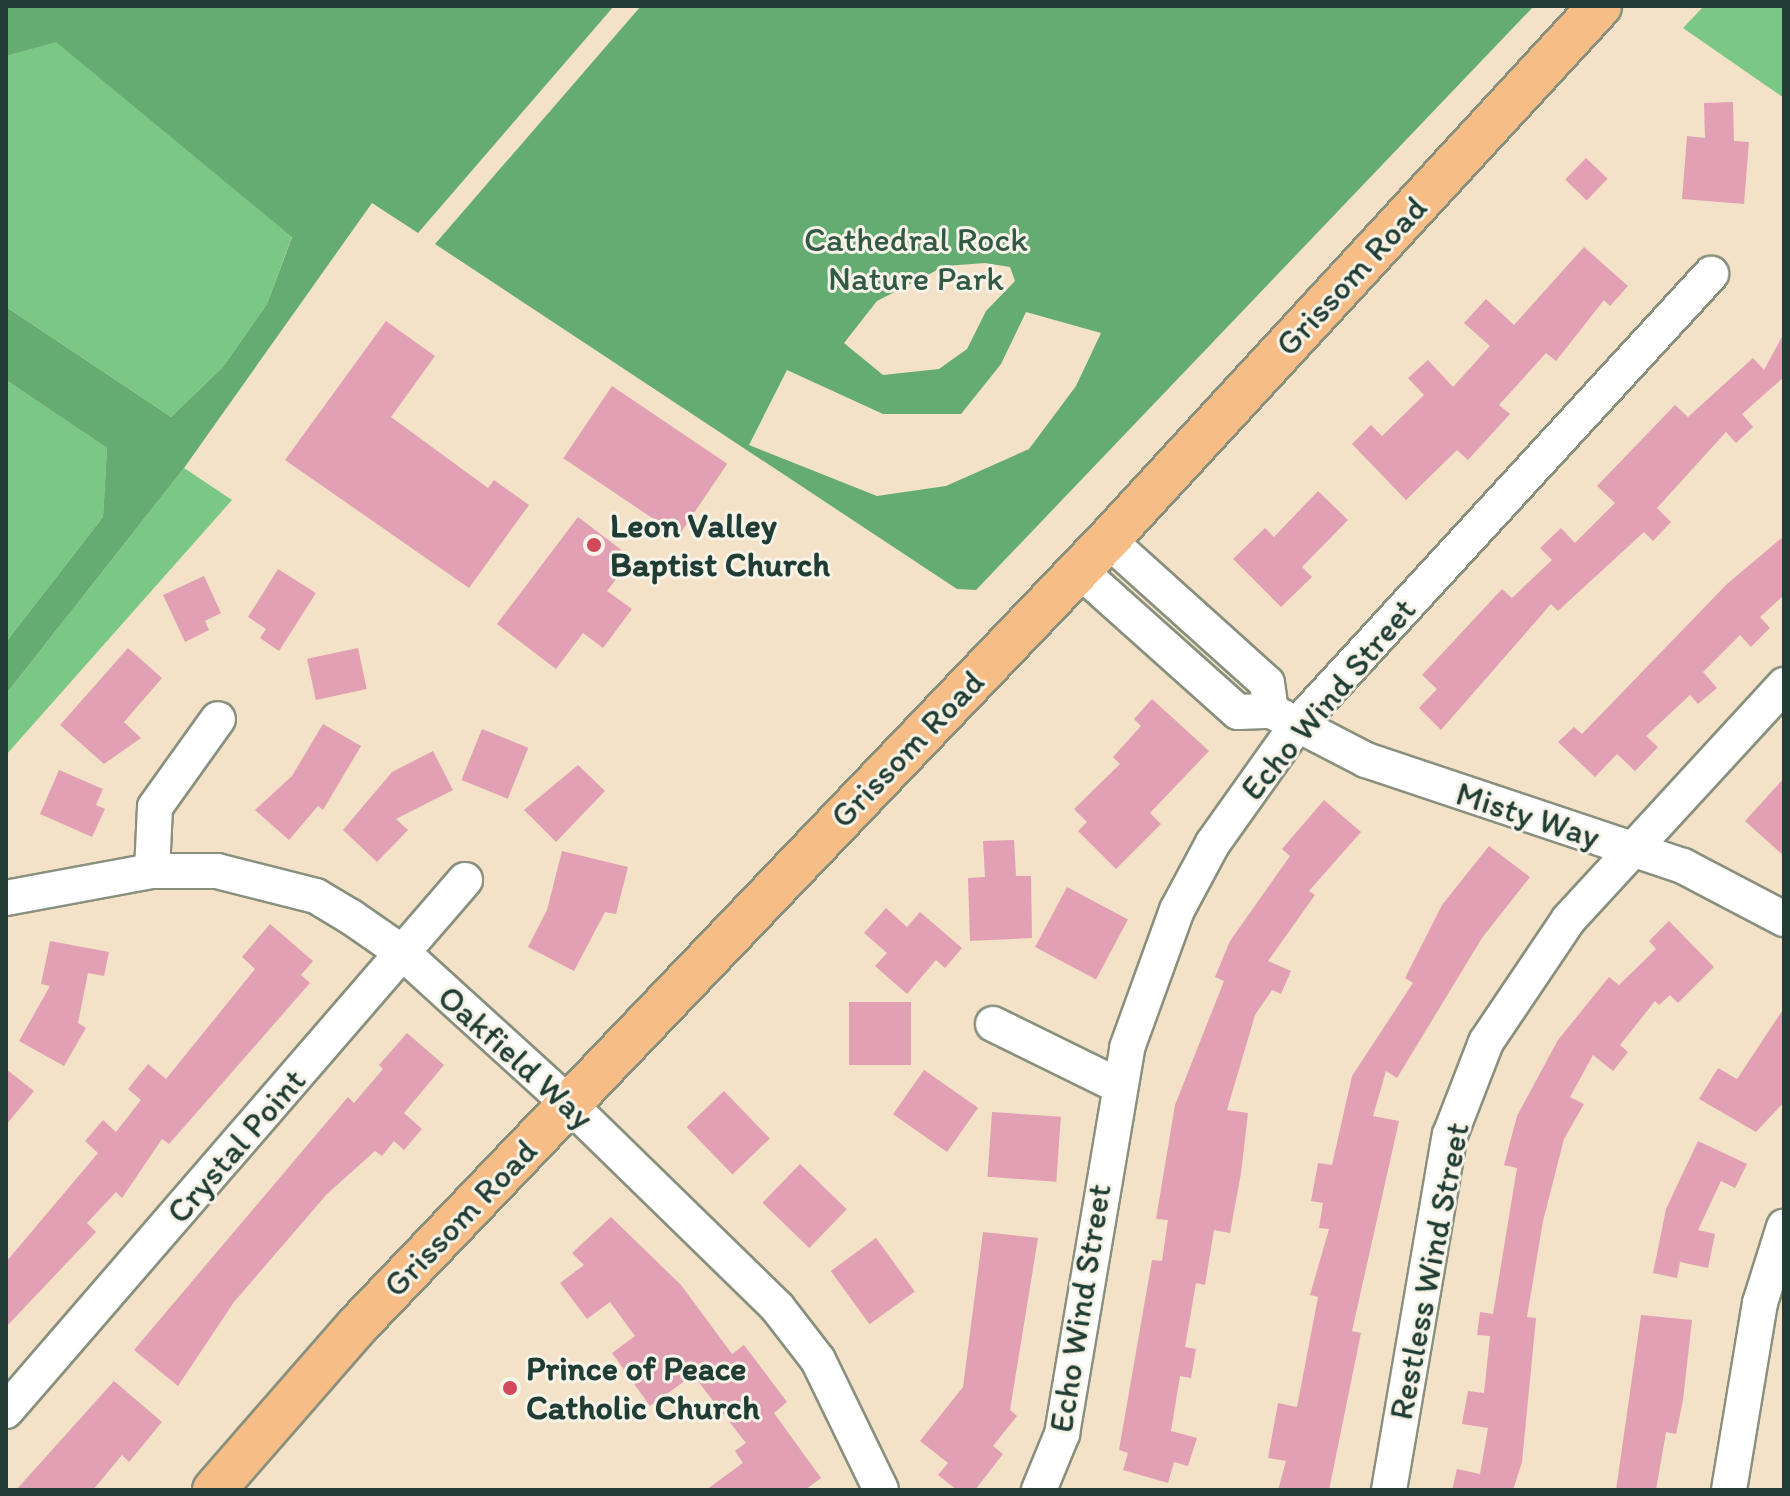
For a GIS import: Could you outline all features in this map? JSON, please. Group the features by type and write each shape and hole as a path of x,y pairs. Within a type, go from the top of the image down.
{"main road":[{"name":"Grissom Road","path":"214,1490 569,1104 1108,540 1600,6"}],"street":[{"name":"Echo Wind Street","path":"1039,1490 1062,1434 1119,1086 1177,910 1213,843 1284,719 1711,274"},
{"path":"1108,540 1267,683 1284,719"},
{"name":"Misty Way","path":"1079,570 1238,712 1284,719 1366,760 1632,848 1784,919"},
{"name":"Restless Wind Street","path":"1389,1490 1439,1185 1466,1088 1527,975 1632,848 1784,685"},
{"path":"152,871 155,807 218,719"},
{"name":"Oakfield Way","path":"6,898 152,871 217,871 292,888 403,953 569,1104 799,1333 881,1490"},
{"name":"Crystal Point","path":"6,1411 465,880"},
{"path":"993,1024 1119,1086"},
{"path":"1729,1490 1760,1303 1784,1227"}],"green space":[{"path":"6,6 614,6 418,233 372,203 184,468 6,694 6,642 103,517 107,448 6,380 6,307 171,417 223,367 267,304 292,237 56,42 6,56"},
{"name":"Cathedral Rock Nature Park","path":"641,6 1534,6 976,590 957,589 435,244","holes":["985,263 1010,267 1015,281 986,311 967,349 939,369 883,375 844,343 877,301 945,266","1026,312 1101,333 1076,386 1029,449 946,486 877,496 749,445 787,370 883,414 961,414 1001,364"]},
{"path":"1704,6 1784,6 1784,98 1683,28"},
{"path":"56,41 292,236 267,304 223,367 171,417 6,307 6,56"},
{"path":"6,380 107,448 103,517 6,642"},
{"path":"184,468 232,500 6,755 6,694"}],"building":[{"path":"1733,102 1734,141 1749,142 1744,204 1682,199 1687,136 1705,138 1704,103"},
{"path":"1586,158 1608,179 1587,200 1565,180"},
{"path":"1584,247 1628,286 1610,306 1604,300 1556,361 1546,353 1499,405 1510,414 1468,460 1457,450 1406,500 1352,444 1371,425 1382,436 1424,395 1408,378 1428,360 1453,387 1490,346 1464,323 1486,299 1514,325"},
{"path":"386,321 435,356 391,417 488,488 494,480 529,505 469,588 285,460"},
{"path":"1784,333 1784,377 1742,414 1753,427 1736,443 1726,432 1657,508 1671,522 1653,541 1644,532 1558,611 1551,604 1441,730 1419,708 1437,689 1422,675 1502,589 1512,598 1552,560 1540,548 1561,528 1575,543 1615,503 1597,486 1675,405 1688,417 1753,358 1764,370"},
{"path":"612,386 727,464 679,536 563,458"},
{"path":"1318,491 1348,520 1302,567 1312,577 1281,607 1233,559 1265,528 1274,537"},
{"path":"578,517 632,558 607,591 632,609 603,648 583,633 556,669 497,624"},
{"path":"1784,536 1784,595 1760,617 1770,628 1751,647 1740,635 1703,672 1717,688 1698,704 1690,695 1646,736 1658,747 1635,771 1617,754 1595,777 1558,742 1574,727 1582,734 1727,584"},
{"path":"278,569 316,593 279,651 260,638 266,629 248,617"},
{"path":"204,576 221,613 205,621 209,630 185,642 163,595"},
{"path":"128,648 162,678 124,722 141,738 104,764 60,725"},
{"path":"358,648 367,689 316,700 307,659"},
{"path":"1152,699 1209,751 1150,813 1161,824 1116,869 1078,831 1087,822 1074,809 1120,764 1113,757 1141,726 1134,719"},
{"path":"323,724 361,746 323,810 318,806 289,840 255,810 292,776"},
{"path":"482,729 528,748 508,799 461,780"},
{"path":"433,751 453,790 396,819 408,830 377,862 343,830 392,772"},
{"path":"578,765 605,791 556,842 524,810"},
{"path":"59,770 103,789 96,805 105,809 92,837 40,814"},
{"path":"1784,778 1784,856 1745,821"},
{"path":"1324,800 1361,832 1309,891 1315,895 1268,961 1291,971 1281,994 1272,990 1255,1015 1227,1110 1248,1113 1241,1173 1230,1233 1214,1230 1205,1285 1196,1283 1185,1347 1196,1349 1191,1378 1180,1376 1171,1431 1197,1438 1188,1466 1174,1462 1168,1483 1123,1470 1128,1453 1119,1450 1152,1260 1162,1261 1168,1220 1156,1219 1175,1105 1224,981 1215,977 1230,941 1290,856 1282,849"},
{"path":"1014,840 1016,876 1031,876 1032,938 970,941 968,878 985,877 983,841"},
{"path":"1489,846 1530,877 1482,938 1397,1078 1386,1071 1373,1116 1399,1121 1352,1331 1361,1333 1329,1490 1278,1490 1286,1461 1268,1458 1278,1403 1297,1407 1318,1297 1310,1295 1329,1229 1319,1228 1323,1203 1311,1201 1318,1163 1332,1165 1352,1076 1413,983 1405,978 1442,905"},
{"path":"562,851 628,867 616,914 605,912 574,971 528,947 547,910"},
{"path":"1067,887 1128,919 1096,979 1035,947"},
{"path":"886,908 907,927 920,912 962,948 945,968 936,960 907,994 875,966 887,953 864,933"},
{"path":"1669,921 1714,967 1678,1003 1670,995 1659,1005 1655,1001 1620,1045 1628,1052 1613,1071 1593,1055 1570,1097 1584,1104 1564,1139 1543,1221 1527,1317 1536,1318 1522,1462 1513,1490 1452,1490 1457,1469 1480,1474 1488,1428 1462,1424 1468,1391 1484,1393 1490,1336 1477,1335 1480,1312 1493,1314 1517,1168 1504,1165 1517,1116 1558,1040 1609,977 1619,985 1656,949 1649,941"},
{"path":"270,924 313,961 301,975 310,983 169,1144 162,1139 122,1198 116,1192 87,1223 96,1232 6,1327 6,1262 98,1153 85,1141 103,1120 116,1132 141,1100 128,1089 148,1064 166,1079 255,969 242,957"},
{"path":"50,941 109,952 104,976 88,973 78,1023 86,1028 64,1066 19,1041 50,986 41,984"},
{"path":"849,1002 911,1002 911,1065 849,1065"},
{"path":"1784,1008 1784,1102 1756,1132 1699,1099 1718,1068 1737,1079"},
{"path":"407,1033 444,1065 404,1113 422,1129 404,1150 394,1141 382,1156 375,1151 327,1194 234,1302 178,1386 134,1350 348,1097 354,1103 383,1069 379,1065"},
{"path":"6,1069 34,1091 6,1125"},
{"path":"924,1070 978,1108 947,1152 893,1114"},
{"path":"724,1091 770,1138 732,1175 687,1127"},
{"path":"992,1112 1061,1117 1056,1182 987,1177"},
{"path":"1698,1141 1747,1164 1735,1188 1721,1181 1698,1230 1715,1234 1708,1268 1680,1262 1677,1278 1653,1273 1666,1209"},
{"path":"800,1164 847,1209 809,1248 762,1203"},
{"path":"611,1217 681,1285 732,1354 744,1345 787,1402 774,1413 821,1478 805,1490 706,1490 743,1463 735,1451 746,1443 693,1375 650,1406 612,1353 635,1336 610,1302 587,1319 560,1283 584,1265 572,1253"},
{"path":"983,1232 1038,1238 1010,1410 1017,1416 993,1446 1003,1454 975,1490 957,1490 938,1475 948,1463 920,1441 963,1387"},
{"path":"876,1238 915,1291 869,1324 831,1271"},
{"path":"1641,1315 1692,1320 1683,1400 1676,1434 1666,1432 1656,1490 1616,1490"},
{"path":"114,1381 162,1422 129,1462 122,1455 93,1490 16,1490"}],"place":[{"name":"Leon Valley Baptist Church","path":"594,545"},
{"name":"Prince of Peace Catholic Church","path":"510,1388"}]}
